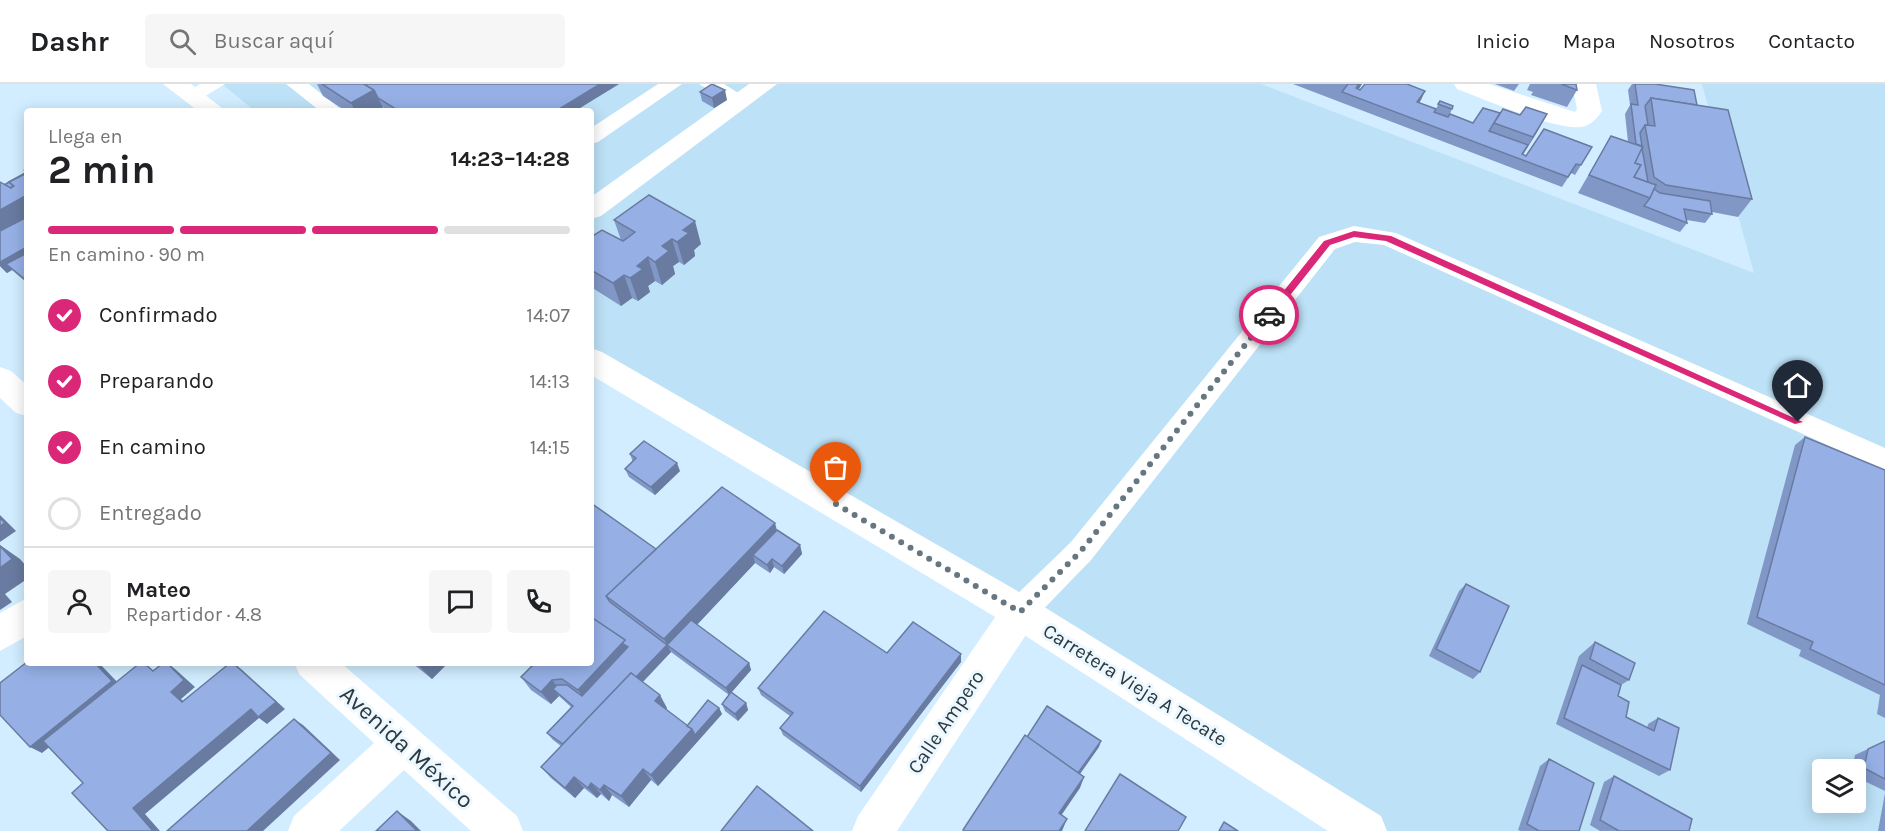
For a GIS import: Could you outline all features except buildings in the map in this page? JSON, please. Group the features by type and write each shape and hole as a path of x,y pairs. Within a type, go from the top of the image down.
{"street":[{"path":"594,208 765,84"},
{"path":"1466,84 1559,117 1580,120 1590,111 1584,84"},
{"path":"183,90 210,108"},
{"name":"Carretera Vieja A Tecate","path":"594,362 1020,612 1366,831"},
{"path":"0,379 24,401"},
{"name":"Calle Ampero","path":"873,831 1020,612"},
{"path":"0,634 24,617"},
{"name":"Avenida México","path":"316,666 502,831"},
{"path":"309,831 404,743"}],"lane":[{"path":"183,90 215,84"},
{"path":"296,84 329,108"},
{"path":"594,135 672,84"},
{"path":"709,84 741,101"},
{"path":"1020,612 1081,551 1327,243 1354,234 1388,238 1885,460"}],"shaded area":[{"path":"222,84 1261,84 1754,273 1702,84 1885,84 1885,831 1366,831 594,362 594,108 251,108"}],"way so far":[{"path":"836,504 1020,612 1081,551 1269,315"}],"route":[{"path":"1269,315 1327,243 1354,234 1388,238 1798,422"}]}
